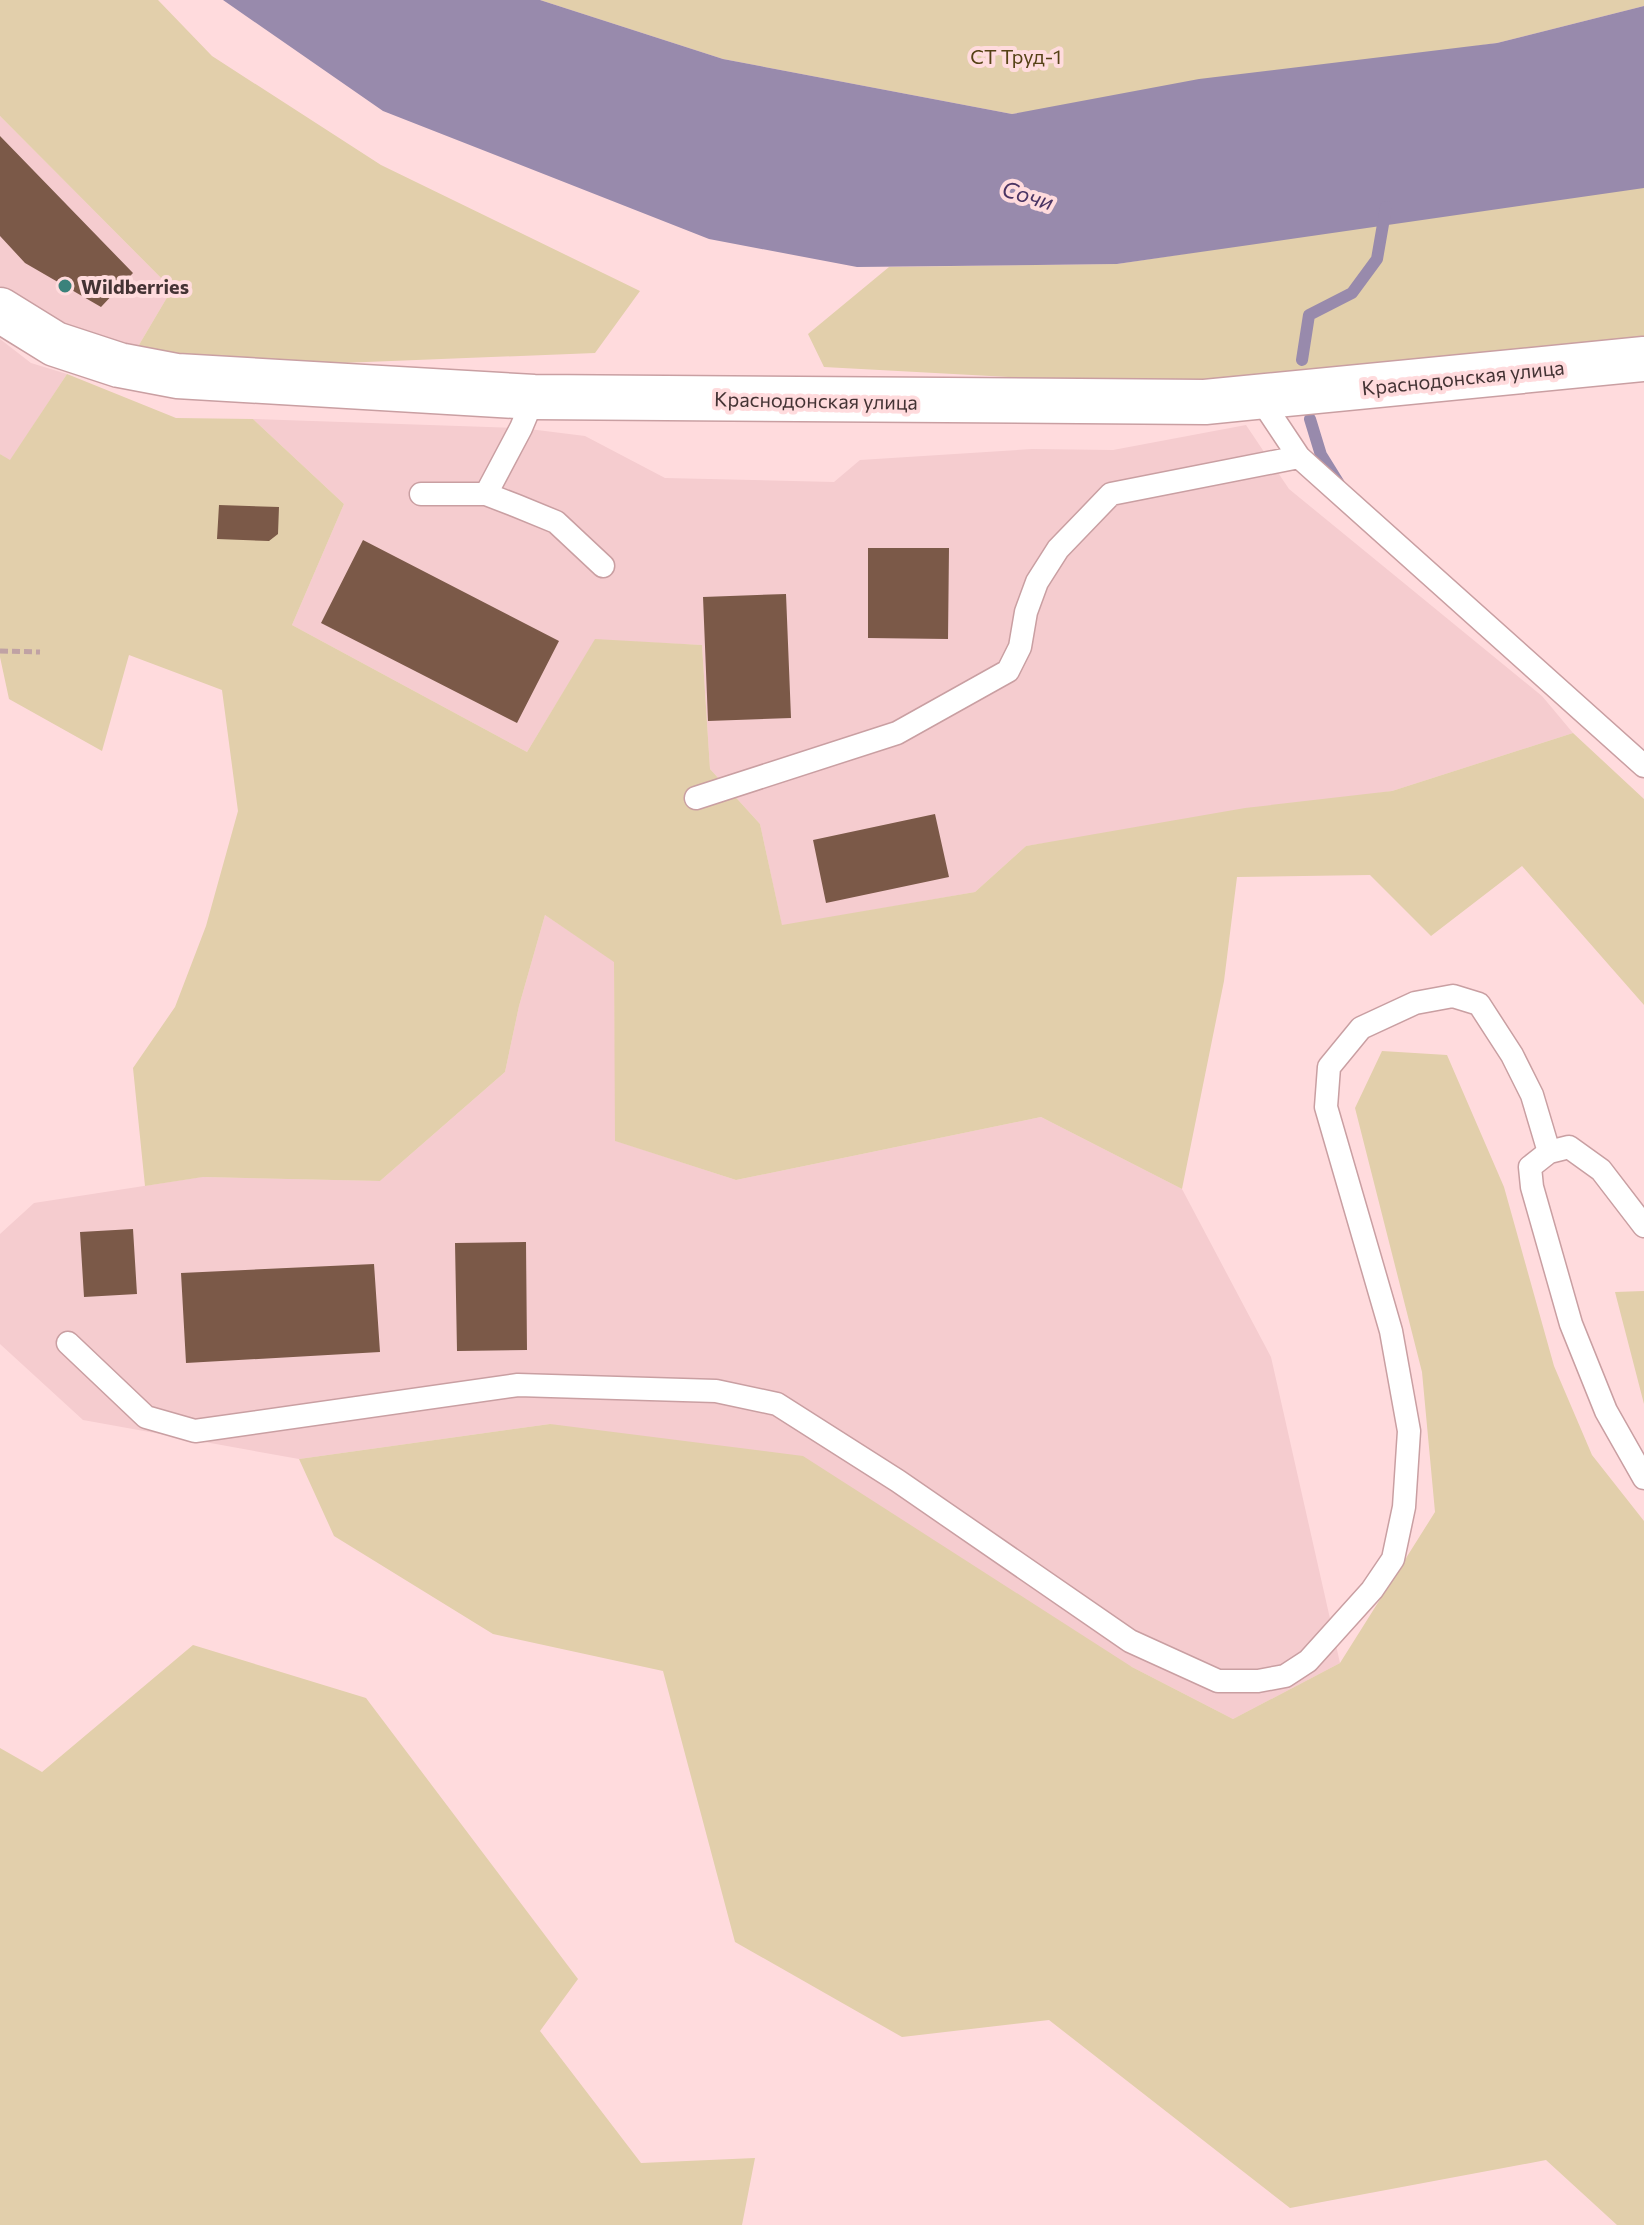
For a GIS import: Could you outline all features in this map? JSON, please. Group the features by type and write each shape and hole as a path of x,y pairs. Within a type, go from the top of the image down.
{"street":[{"name":"Краснодонская улица","path":"0,310 55,344 119,365 177,376 534,397 1189,402 1644,359"}],"lane":[{"path":"486,494 534,397"},
{"path":"1259,397 1299,457 1644,766"},
{"path":"696,798 897,733 1008,671 1020,647 1026,612 1037,582 1058,549 1111,494 1299,457"},
{"path":"421,494 486,494 556,522 603,566"},
{"path":"68,1343 146,1417 195,1431 518,1385 716,1391 777,1404 898,1481 1130,1641 1218,1681 1258,1681 1285,1676 1308,1661 1372,1590 1393,1559 1404,1507 1409,1431 1391,1331 1326,1107 1329,1067 1361,1028 1415,1003 1453,996 1479,1004 1512,1055 1532,1095 1549,1152"},
{"path":"1644,1226 1601,1170 1569,1147 1549,1152 1530,1167 1532,1187 1571,1324 1606,1411 1644,1478"}],"path":[{"path":"0,651 40,652"}],"shaded area":[{"path":"0,116 172,289 136,350 66,331 0,286"},
{"path":"0,339 31,363 67,374 10,461 0,454"},
{"path":"253,419 521,428 585,436 665,478 834,482 860,460 1032,449 1113,450 1246,425 1289,489 1542,696 1573,733 1392,791 1026,846 975,892 782,926 760,824 710,769 702,645 595,640 527,752 292,625 344,504"},
{"path":"545,915 614,961 616,1141 736,1180 1041,1117 1182,1189 1271,1357 1340,1663 1233,1719 1132,1667 550,1424 299,1459 83,1420 0,1344 0,1234 34,1203 202,1177 380,1181 505,1072 519,1006"}],"green space":[{"path":"0,0 158,0 212,56 381,165 640,291 595,353 215,368 136,350 172,289 0,116"},
{"name":"СТ Труд-1","path":"540,0 1644,0 1644,6 1497,43 1012,114 723,59"},
{"path":"1644,184 1644,337 1294,375 1240,376 1171,386 824,367 808,334 889,267 1117,264"},
{"path":"67,374 176,418 253,419 344,504 292,625 527,752 595,639 702,645 710,769 760,824 782,925 975,892 1026,846 1245,808 1392,791 1573,733 1644,799 1644,1005 1522,866 1431,936 1370,875 1237,877 1224,981 1182,1189 1041,1117 736,1180 615,1141 614,962 545,915 519,1006 505,1072 380,1181 203,1177 145,1186 133,1068 175,1007 206,926 238,811 222,690 129,655 102,751 9,699 0,657 0,454 10,460"},
{"path":"1382,1051 1447,1055 1504,1187 1554,1366 1592,1455 1644,1521 1644,2225 1617,2225 1546,2160 1290,2208 1049,2020 902,2037 735,1942 663,1671 493,1634 334,1536 299,1459 550,1424 803,1456 1132,1667 1233,1719 1340,1663 1435,1512 1422,1372 1355,1108"},
{"path":"1644,1291 1644,1404 1615,1292"},
{"path":"193,1645 366,1698 578,1979 540,2031 641,2163 755,2158 742,2225 0,2225 0,1748 42,1772"}],"water":[{"name":"Сочи","path":"223,0 540,0 723,59 1012,114 1199,79 1497,43 1644,6 1644,188 1117,264 857,267 709,239 383,111"}],"building":[{"path":"0,136 133,273 101,307 25,263 0,236"},
{"path":"219,505 279,507 278,534 269,541 217,539"},
{"path":"363,540 559,641 517,723 321,623"},
{"path":"868,548 949,548 948,639 868,638"},
{"path":"786,594 791,718 708,721 703,597"},
{"path":"935,814 949,877 826,903 813,840"},
{"path":"133,1229 137,1294 84,1297 80,1232"},
{"path":"526,1242 527,1350 457,1351 455,1243"},
{"path":"374,1264 380,1352 186,1363 181,1273"}],"waterway":[{"path":"1302,360 1309,315 1352,293 1377,259 1386,207"},
{"path":"1310,419 1321,455 1339,484"}],"place":[{"name":"Wildberries","path":"65,286"}]}
